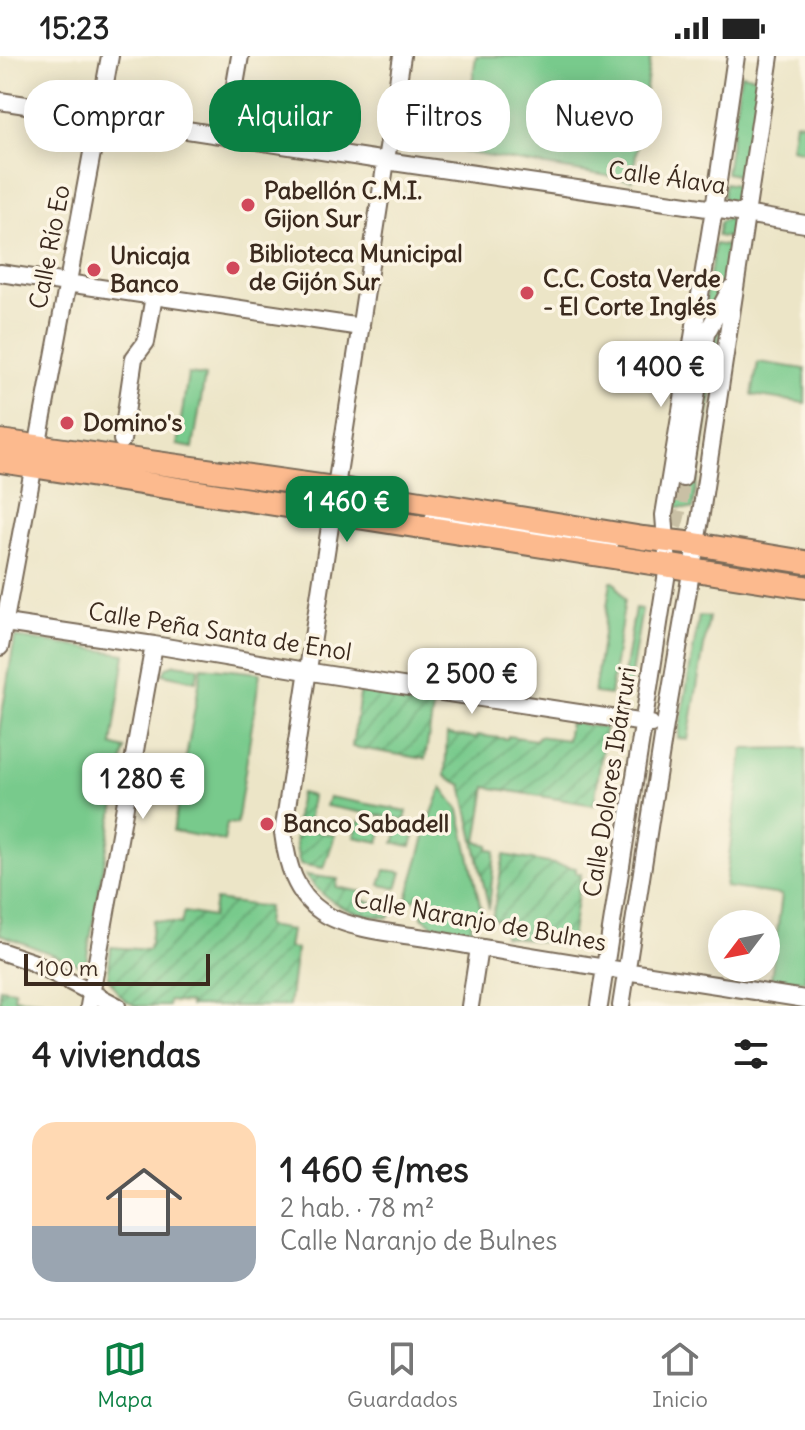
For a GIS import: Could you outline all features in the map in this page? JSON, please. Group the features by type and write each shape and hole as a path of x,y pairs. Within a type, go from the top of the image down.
{"main road":[{"path":"0,441 35,456 332,513 805,587"},
{"path":"0,461 35,456 335,488 805,562"}],"street":[{"name":"Calle Río Eo","path":"106,80 110,56"},
{"path":"236,80 240,56"},
{"name":"Calle Naranjo de Bulnes","path":"402,56 283,833 290,873 305,895 323,913 353,925 805,999"},
{"path":"680,568 667,542 664,515 736,56"},
{"path":"680,568 695,544 770,56"},
{"name":"Calle Álava","path":"0,101 24,105"},
{"name":"Calle Río Eo","path":"0,647 5,623 9,554 35,456 92,152"},
{"name":"Calle Álava","path":"326,152 805,224"},
{"path":"0,273 361,327"},
{"path":"683,478 706,334 736,281"},
{"path":"122,440 134,358 146,342 154,296"},
{"path":"400,522 428,519 475,523 610,544"},
{"name":"Calle Dolores Ibárruri","path":"599,1006 644,723 680,568"},
{"name":"Calle Dolores Ibárruri","path":"621,1006 665,725 680,568"},
{"name":"Calle Peña Santa de Enol","path":"5,623 665,725"},
{"path":"90,999 154,645"},
{"path":"470,1006 479,948"},
{"path":"0,951 32,962 90,999 117,1006"}],"green space":[{"path":"476,56 651,56 647,80 526,80 526,152 636,152 632,180 462,152 510,152 510,80 472,80"},
{"path":"741,74 760,77 745,177 726,173"},
{"path":"795,122 805,123 805,151 791,148"},
{"path":"725,183 744,187 737,205 729,205 725,200"},
{"path":"728,218 735,223 734,239 717,236 720,222"},
{"path":"715,244 734,247 729,283 700,333"},
{"path":"724,314 693,509 673,507 709,338"},
{"path":"758,362 805,369 805,403 752,395"},
{"path":"188,374 205,376 193,448 177,445"},
{"path":"611,581 614,581 625,600 610,695 594,693"},
{"path":"635,608 642,609 627,699 620,698"},
{"path":"699,616 709,617 688,740 678,738"},
{"path":"15,637 125,654 112,745 125,749 85,967 0,934 0,725"},
{"path":"175,664 199,667 196,681 163,674 167,667"},
{"path":"202,667 260,673 237,824 227,823 224,841 173,831"},
{"path":"361,688 434,702 425,759 352,747"},
{"path":"570,722 605,728 594,805 486,787 477,842 489,845 488,849 495,851 489,909 462,785 445,776 447,734 536,740 538,736 567,740"},
{"path":"805,748 805,981 780,979 782,895 725,887 743,749"},
{"path":"442,787 459,810 481,909 479,916 472,916 471,931 433,925 422,917 424,894 418,894 416,900 407,899"},
{"path":"300,793 312,796 307,830 335,835 324,868 300,864 295,828"},
{"path":"329,797 407,811 405,820 326,806"},
{"path":"359,821 384,825 379,842 354,837"},
{"path":"399,827 416,830 411,846 394,843"},
{"path":"504,855 576,868 576,873 581,874 570,946 504,936 505,922 492,919"},
{"path":"385,870 402,872 397,888 380,885"},
{"path":"305,875 338,879 336,887 363,892 360,900 395,906 389,918 352,911 332,902"},
{"path":"215,900 268,907 266,926 291,930 288,948 296,949 289,1006 190,1006 190,1003 169,1001 168,1006 136,1006 126,1001 108,977 111,947 149,950 153,920 181,924 184,912 212,917"},
{"path":"0,988 15,990 14,998 42,1001 41,1006 0,1006"}],"tunnel":[{"path":"659,544 675,524 683,478"}],"place":[{"name":"Pabellón C.M.I. Gijon Sur","path":"248,205"},
{"name":"Biblioteca Municipal de Gijón Sur","path":"233,268"},
{"name":"Unicaja Banco","path":"94,270"},
{"name":"C.C. Costa Verde - El Corte Inglés","path":"527,293"},
{"name":"Domino's","path":"67,423"},
{"name":"Banco Sabadell","path":"267,824"}]}
